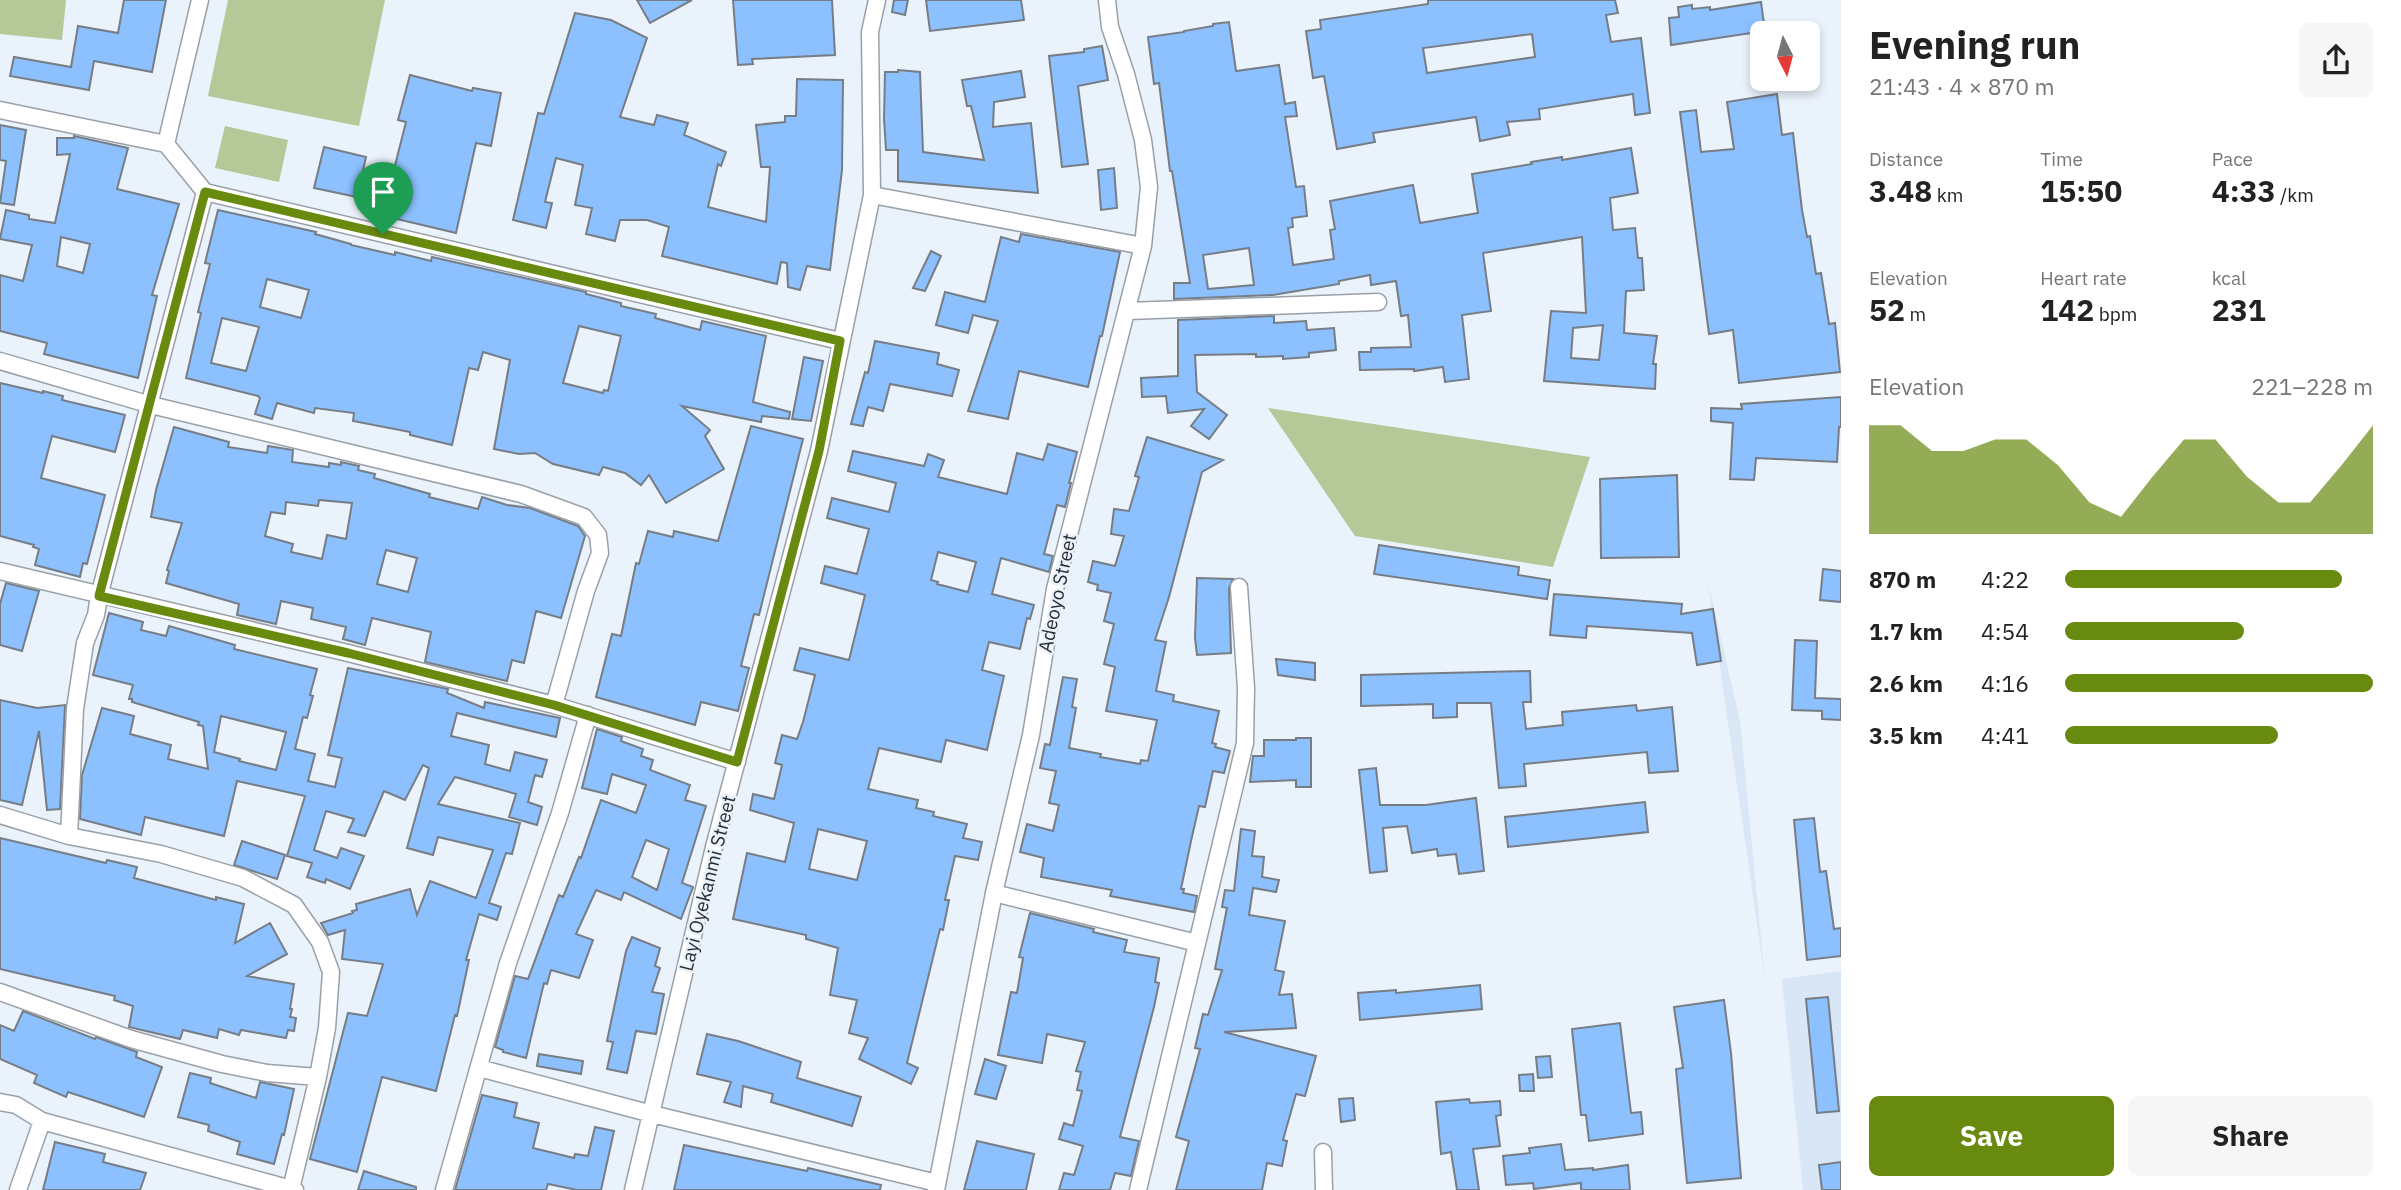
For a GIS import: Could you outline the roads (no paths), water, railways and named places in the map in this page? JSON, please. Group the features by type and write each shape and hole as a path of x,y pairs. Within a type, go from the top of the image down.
{"street":[{"path":"166,144 200,0"},
{"name":"Layi Oyekanmi Street","path":"633,1190 714,847 819,451 872,195 870,32 877,0"},
{"name":"Adeoyo Street","path":"936,1187 994,893 1031,735 1055,589 1143,246 1149,187 1143,140 1126,74 1110,27 1107,0"},
{"path":"0,110 166,144 205,192 840,341"},
{"path":"69,836 75,709 85,643 96,615 205,192"},
{"path":"872,195 1143,246"},
{"path":"1128,311 1378,302"},
{"path":"0,361 151,405 521,494 584,517 598,535 600,553 586,591 554,705"},
{"path":"0,571 348,653 554,705 737,762"},
{"path":"1139,1190 1247,728 1239,587"},
{"path":"444,1190 508,963 561,813 589,715"},
{"path":"0,815 69,836 161,854 243,878 293,905 320,942 331,972 327,1028 293,1189 42,1121 16,1105 0,1101"},
{"path":"994,893 1197,943"},
{"path":"0,992 131,1039 222,1064 267,1073 318,1077"},
{"path":"479,1068 936,1187"},
{"path":"18,1190 42,1121"},
{"path":"1323,1152 1324,1190"}]}
